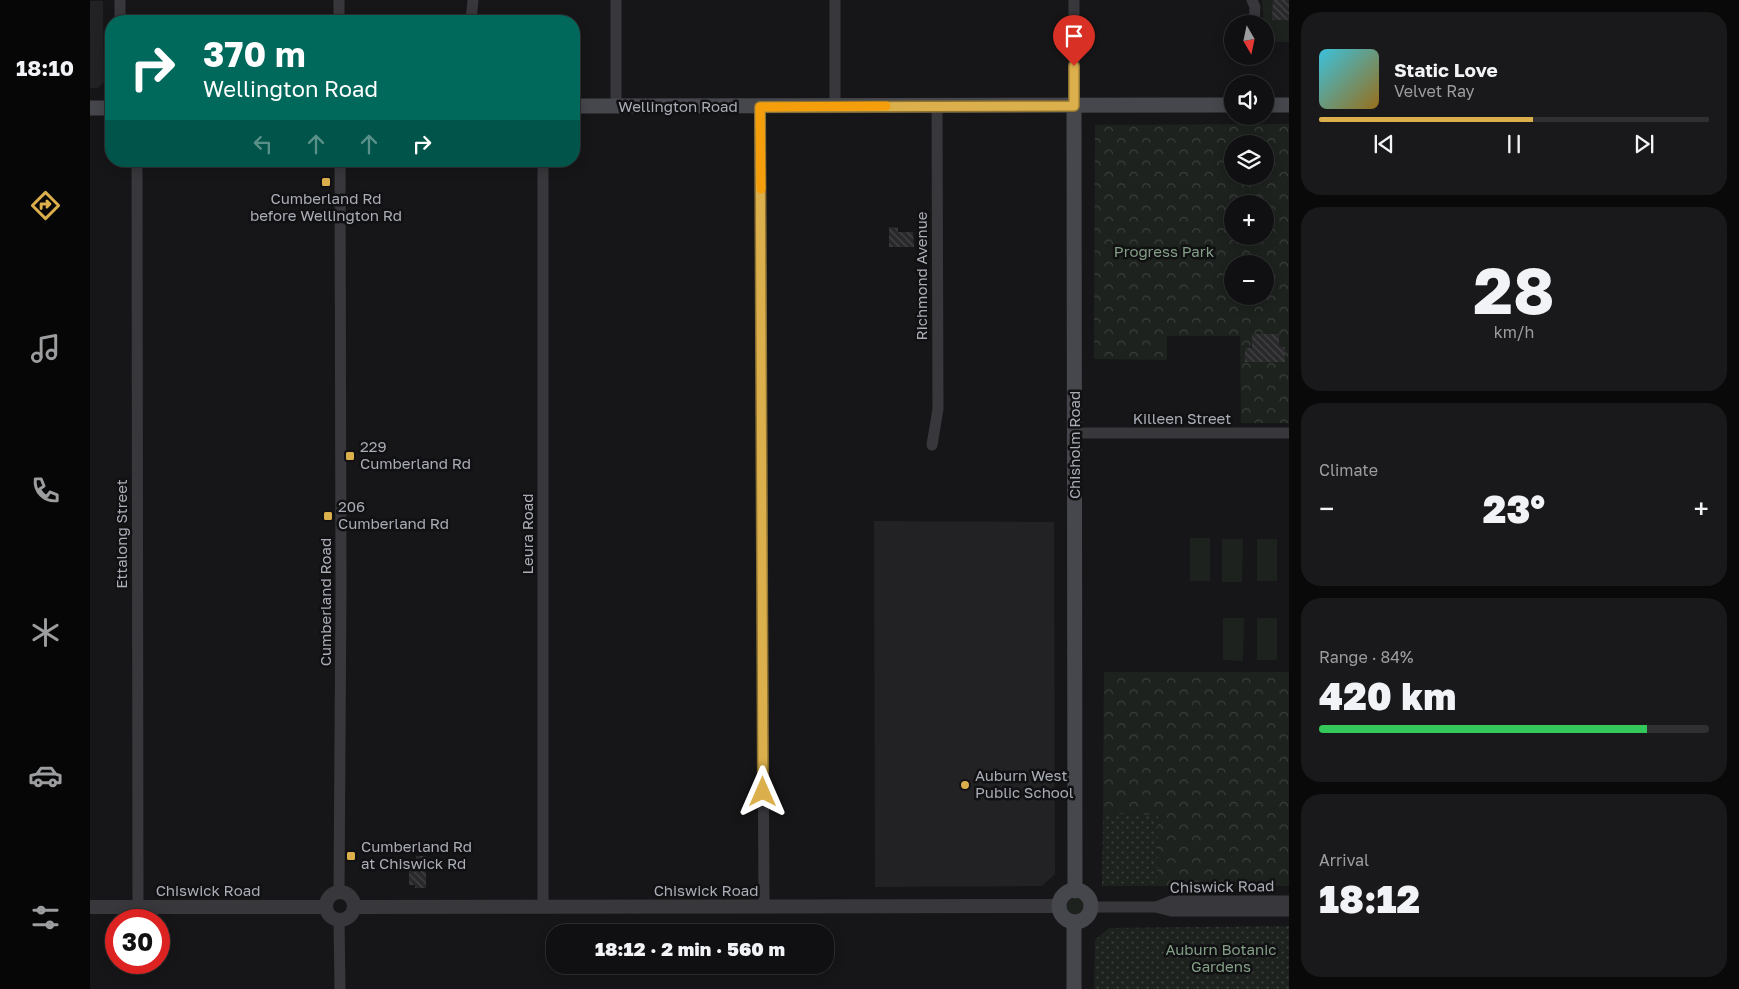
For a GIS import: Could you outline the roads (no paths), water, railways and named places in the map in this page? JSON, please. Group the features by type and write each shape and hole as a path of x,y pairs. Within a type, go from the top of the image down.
{"main road":[{"name":"Wellington Road","path":"580,106 1224,105"},
{"path":"1274,105 1289,105"},
{"name":"Chisholm Road","path":"1074,106 1075,891"},
{"path":"90,108 105,108"},
{"path":"1075,891 1084,894 1091,906 1087,917 1074,922 1062,915 1059,906 1062,897 1075,891"},
{"path":"1074,922 1074,989"}],"street":[{"path":"120,0 120,15"},
{"path":"339,0 339,15"},
{"path":"472,15 473,0"},
{"path":"616,0 616,106"},
{"path":"835,0 835,106"},
{"name":"Chisholm Road","path":"1074,0 1074,106"},
{"path":"1252,0 1255,7 1255,15"},
{"name":"Richmond Avenue","path":"932,445 938,409 936,106"},
{"path":"760,107 764,907"},
{"name":"Ettalong Street","path":"138,167 138,907"},
{"name":"Cumberland Road","path":"339,892 341,598 340,167"},
{"name":"Leura Road","path":"543,167 543,907"},
{"name":"Killeen Street","path":"1075,434 1289,434"},
{"path":"339,892 348,895 354,907 351,915 344,920 335,920 328,915 326,907 328,898 339,892"},
{"name":"Chiswick Road","path":"1091,906 1156,906 1171,901 1289,902"},
{"name":"Chiswick Road","path":"354,907 1059,906"},
{"name":"Chiswick Road","path":"1156,906 1171,911 1289,911"},
{"name":"Chiswick Road","path":"90,907 326,907"},
{"path":"339,920 340,989"}],"place":[{"name":"Cumberland Rd before Wellington Rd","path":"326,182"},
{"name":"229 Cumberland Rd","path":"350,456"},
{"name":"206 Cumberland Rd","path":"328,516"},
{"name":"Auburn West Public School","path":"965,785"},
{"name":"Cumberland Rd at Chiswick Rd","path":"351,856"}],"park label":[{"name":"Progress Park","path":"1164,252"},
{"name":"Auburn Botanic Gardens","path":"1221,958"}]}
